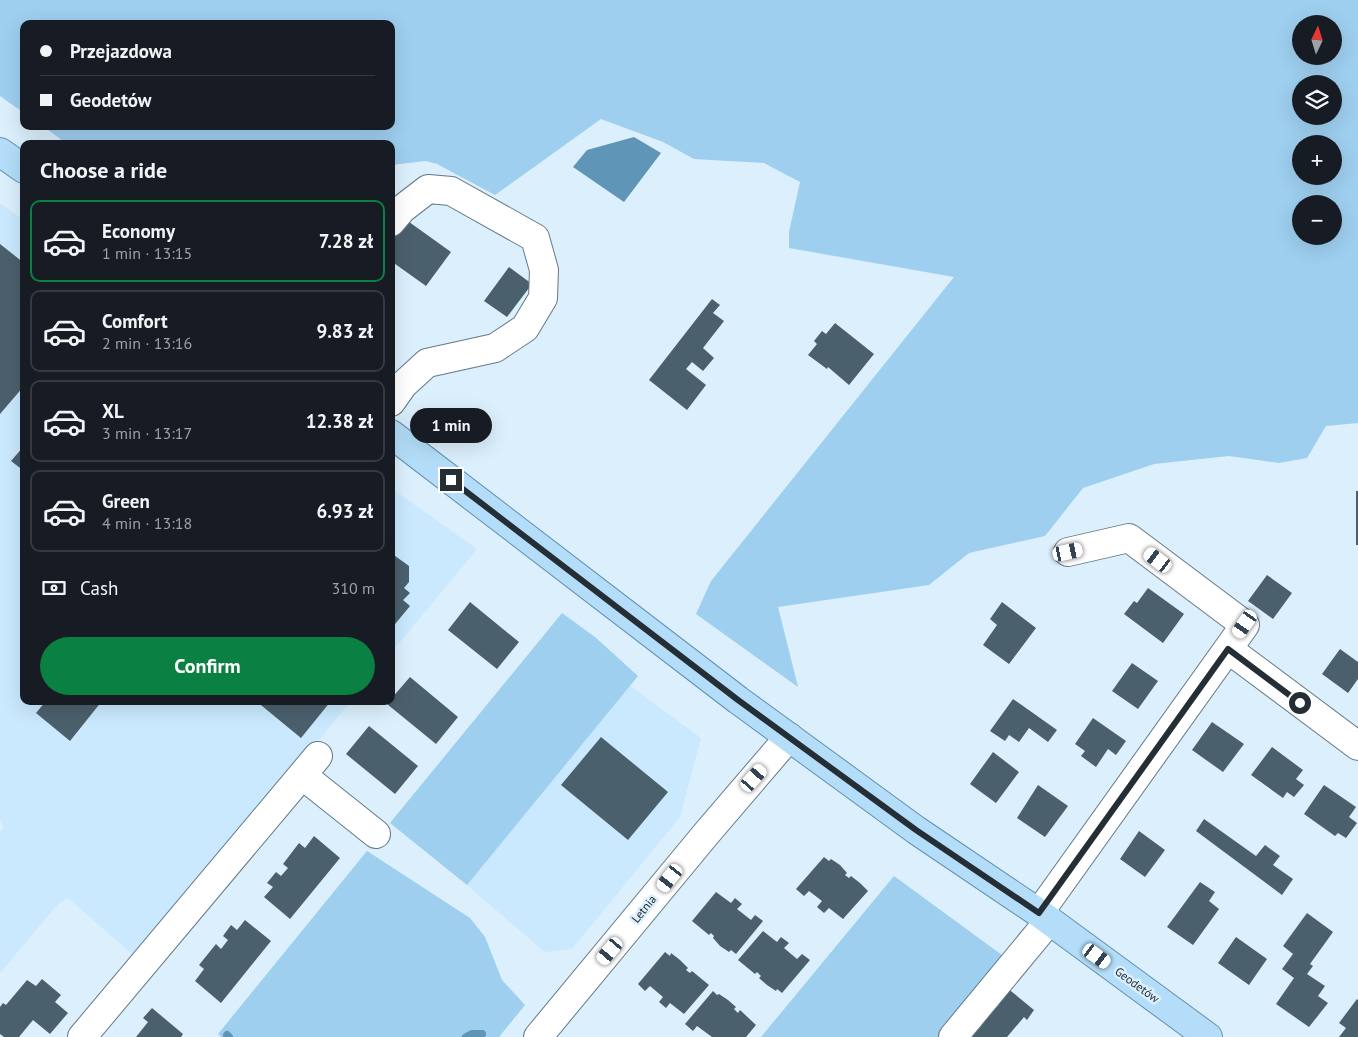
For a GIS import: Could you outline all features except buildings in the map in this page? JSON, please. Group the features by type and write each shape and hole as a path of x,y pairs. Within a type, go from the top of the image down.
{"main road":[{"path":"0,152 20,166"},
{"name":"Geodetów","path":"395,437 730,694 916,830 1044,917 1208,1037"}],"street":[{"path":"395,217 402,209 428,189 451,191 536,238 544,270 543,298 525,328 495,348 427,363 403,385 395,396"},
{"path":"953,1037 1044,917 1245,624 1130,538 1068,552"},
{"path":"1228,649 1358,746"},
{"name":"Letnia","path":"538,1037 789,737"},
{"path":"82,1037 310,765 376,834"}],"shaded area":[{"path":"0,0 1358,0 1358,423 1326,426 1307,458 1279,463 1229,456 1154,464 1083,488 1045,536 969,553 929,585 778,607 798,687 696,614 711,581 954,277 789,248 789,232 800,182 764,163 694,159 663,142 601,119 495,195 437,164 426,161 395,165 395,140 62,140 48,130 395,130 395,20 20,20 20,110 0,96"},
{"path":"634,137 661,153 624,202 573,167 587,150"},
{"path":"0,203 20,217 20,705 348,705 138,959 68,898 58,904 0,973 0,832 4,827 0,820"},
{"path":"395,491 477,549 395,648"},
{"path":"562,613 595,637 638,676 467,885 390,823"},
{"path":"629,685 701,738 680,817 572,949 545,952 467,885"},
{"path":"367,851 470,918 485,937 502,980 525,1005 499,1037 221,1037 218,1034"},
{"path":"894,876 1006,958 941,1037 761,1037"}],"waterway":[{"path":"466,1037 472,1034 482,1034"}],"route":[{"path":"451,480 760,717 916,830 1039,913 1228,649 1300,703"}]}
